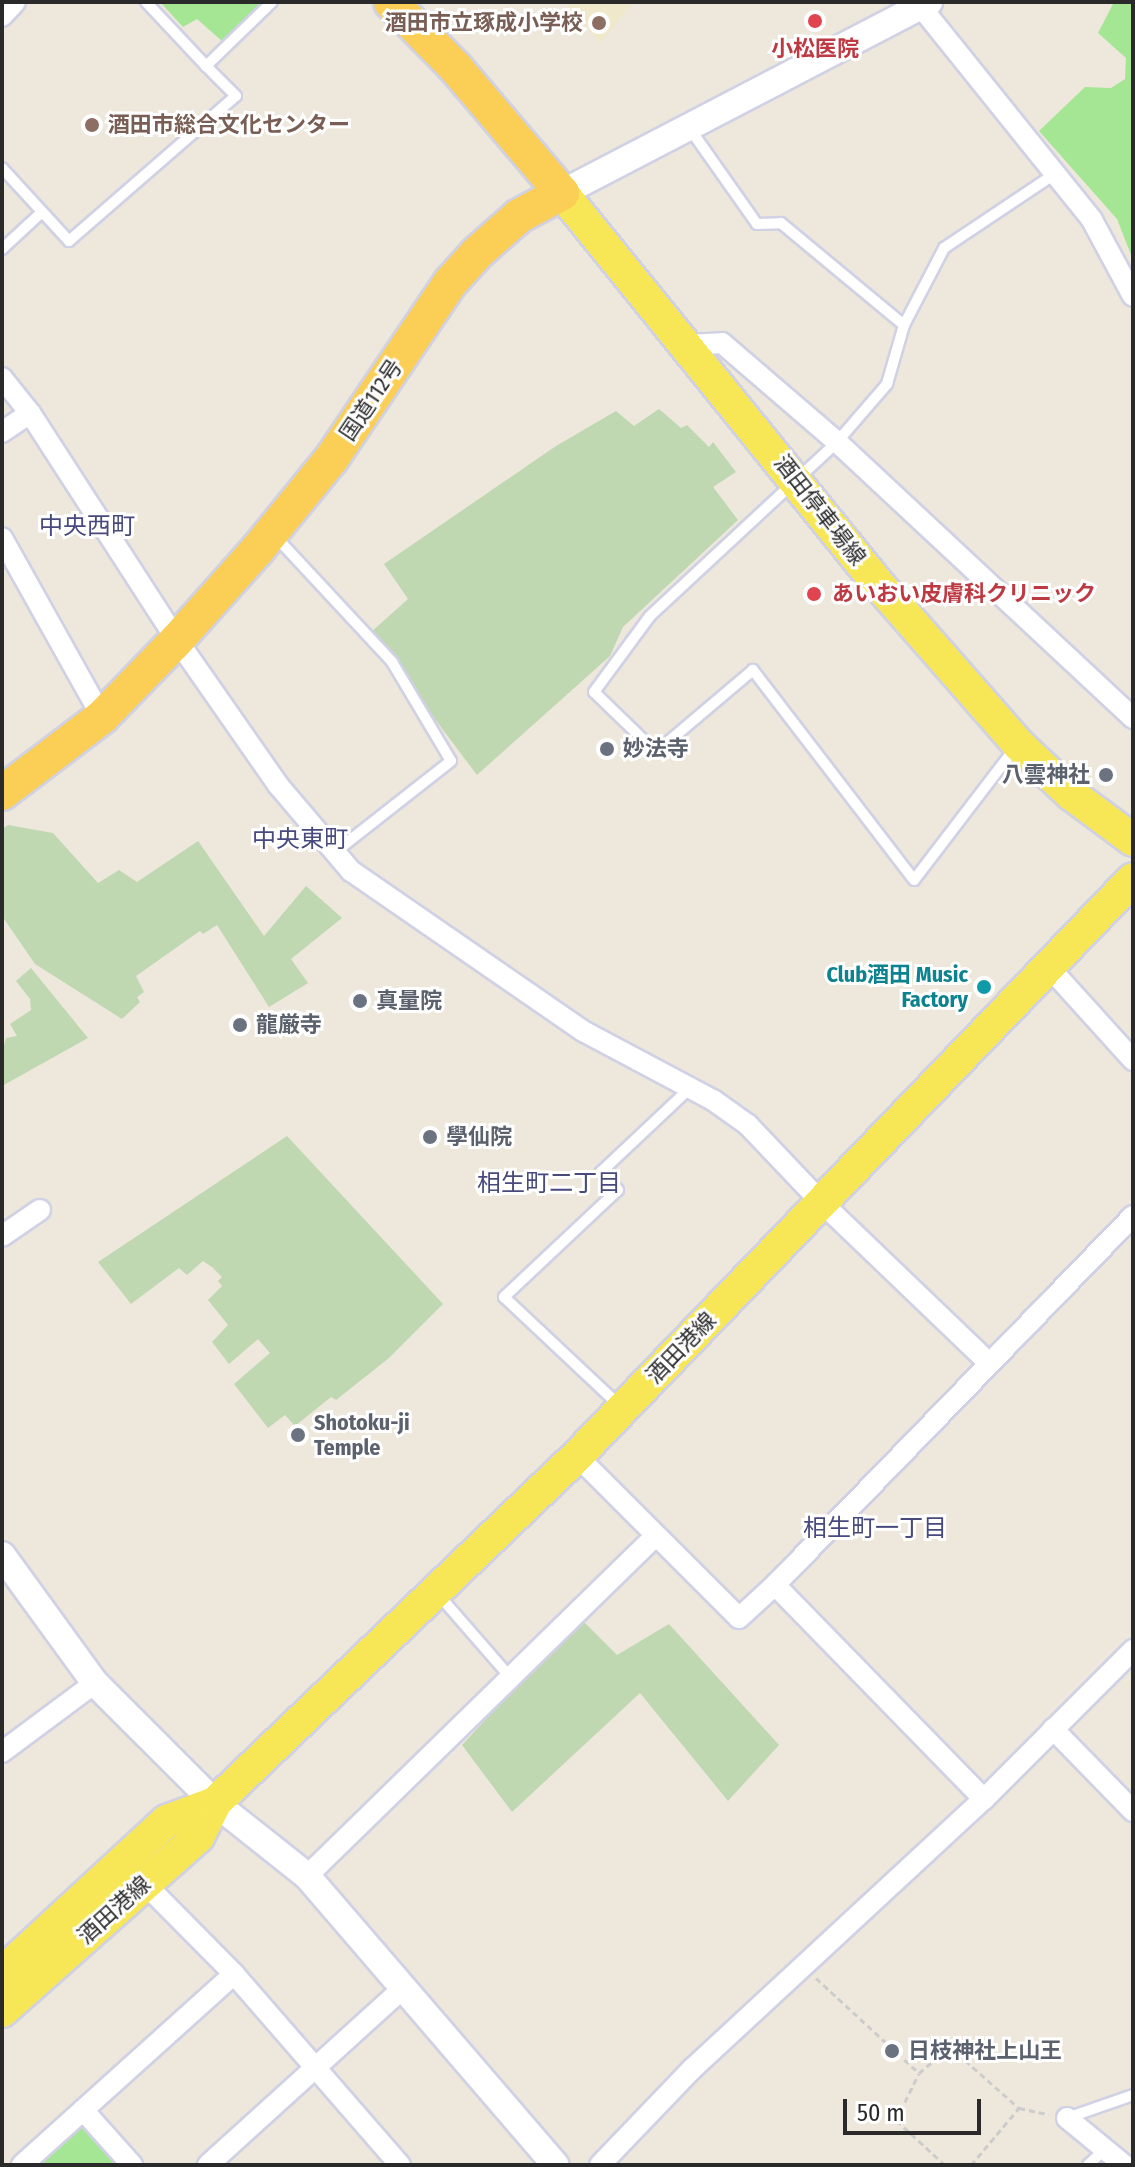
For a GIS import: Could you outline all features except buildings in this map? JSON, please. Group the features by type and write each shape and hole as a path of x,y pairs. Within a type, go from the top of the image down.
{"highway":[{"path":"391,2 455,67 562,193"},
{"name":"国道112号","path":"2,793 102,717 177,640 332,458 450,283 476,254 519,216 562,193"}],"main road":[{"name":"酒田停車場線","path":"562,193 879,585 1018,744 1071,794 1133,840"},
{"name":"酒田港線","path":"2,2011 198,1837 215,1803 577,1456 1133,879"},
{"name":"酒田港線","path":"5,1963 167,1821 215,1803"}],"street":[{"path":"2,16 15,2"},
{"path":"562,193 925,5 1092,220 1133,296"},
{"path":"686,345 722,343 837,442 1133,718"},
{"path":"2,378 30,413 177,640 278,785 351,871 583,1031 690,1088 748,1125 821,1202 988,1362"},
{"path":"2,432 30,413"},
{"path":"2,538 102,717"},
{"path":"1048,966 1133,1060"},
{"path":"2,1236 40,1210"},
{"path":"577,1456 739,1618 775,1585 988,1362 1133,1216"},
{"path":"307,1876 656,1536"},
{"path":"2,1555 95,1683 215,1803 307,1876 556,2165"},
{"path":"775,1585 984,1799"},
{"path":"600,2165 692,2069 984,1799 1133,1650"},
{"path":"2,1752 95,1683"},
{"path":"1053,1729 1133,1811"},
{"path":"144,1883 234,1974 399,2165"},
{"path":"22,2165 234,1974"},
{"path":"208,2165 403,1988"},
{"path":"83,2110 132,2165"},
{"path":"1067,2118 1124,2165"}],"lane":[{"path":"2,168 69,241 236,96 146,2"},
{"path":"206,66 272,2"},
{"path":"689,128 757,224 781,223 904,325"},
{"path":"1018,744 914,880 753,670 656,752 594,692 650,616 837,442 887,384 904,325 944,248 1056,173"},
{"path":"2,249 42,212"},
{"path":"272,532 392,662 451,761 335,852"},
{"path":"622,1409 504,1297 618,1190 601,1172 690,1088"},
{"path":"436,1592 510,1677"},
{"path":"1067,2118 1133,2095"},
{"path":"1088,2165 1105,2149"}],"path":[{"path":"802,1965 919,2073"},
{"path":"945,2165 896,2120 919,2073 950,2047 1019,2108 1067,2118"},
{"path":"971,2165 1019,2108"}],"shaded area":[{"name":"酒田市立琢成小学校","path":"562,2 633,2 601,43"}],"green space":[{"path":"160,2 264,2 223,42 197,19 183,27"},
{"path":"1114,2 1133,2 1133,260 1117,219 1039,131 1085,87 1111,88 1125,79 1126,58 1098,33"},
{"path":"659,409 681,428 687,425 709,447 713,442 736,472 713,487 738,520 623,627 610,656 477,775 370,633 408,599 384,564 556,446 616,411 634,426"},
{"path":"8,825 53,833 98,883 119,870 137,882 198,841 264,936 306,886 342,918 291,959 308,983 269,1007 217,925 203,934 200,931 136,976 144,992 137,997 140,1002 122,1019 35,964 2,916 2,829"},
{"path":"31,968 88,1038 2,1086 2,1053 6,1038 17,1036 10,1024 31,1010 30,999 16,981"},
{"path":"287,1136 443,1304 389,1358 336,1400 331,1397 295,1426 285,1415 268,1428 234,1384 270,1353 258,1339 229,1364 212,1342 228,1325 208,1300 222,1286 218,1281 222,1277 212,1267 203,1261 187,1275 179,1268 131,1304 98,1262"},
{"path":"580,1618 617,1655 669,1624 779,1745 728,1801 640,1693 512,1812 462,1745"},
{"path":"80,2122 119,2165 33,2165"}],"place":[{"name":"小松医院","path":"815,21"},
{"name":"酒田市立琢成小学校","path":"599,23"},
{"name":"酒田市総合文化センター","path":"92,125"},
{"name":"あいおい皮膚科クリニック","path":"814,594"},
{"name":"妙法寺","path":"607,749"},
{"name":"八雲神社","path":"1106,775"},
{"name":"Club酒田 Music Factory","path":"984,987"},
{"name":"真量院","path":"360,1001"},
{"name":"龍厳寺","path":"240,1025"},
{"name":"學仙院","path":"430,1137"},
{"name":"Shotoku-ji Temple","path":"298,1435"},
{"name":"日枝神社上山王","path":"892,2051"}],"district":[{"name":"中央西町","path":"87,527"},
{"name":"中央東町","path":"300,840"},
{"name":"相生町二丁目","path":"549,1184"},
{"name":"相生町一丁目","path":"875,1529"}]}
